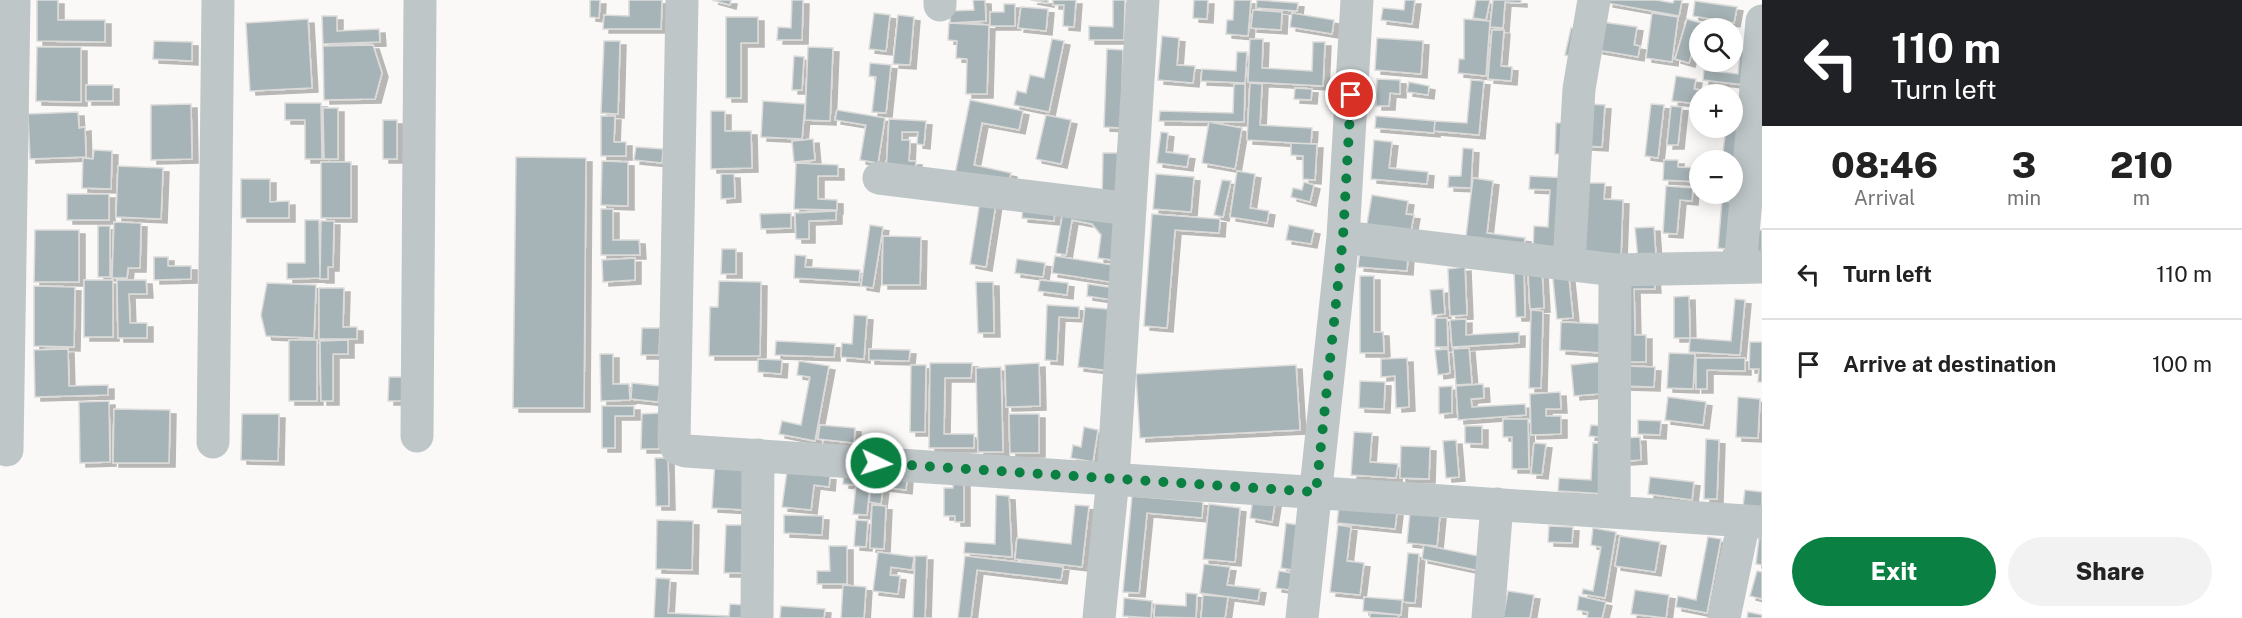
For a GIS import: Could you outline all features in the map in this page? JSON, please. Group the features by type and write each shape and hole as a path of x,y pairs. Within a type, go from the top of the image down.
{"street":[{"path":"7,450 14,0"},
{"path":"213,442 218,0"},
{"path":"417,436 420,0"},
{"path":"682,0 675,441 677,448 686,451 1753,521 1724,618"},
{"path":"1099,618 1113,478 1143,0"},
{"path":"1302,618 1343,237 1357,0"},
{"path":"1569,263 1579,88 1594,0"},
{"path":"1343,237 1615,270 1751,267 1762,21"},
{"path":"879,178 1130,209"},
{"path":"1614,512 1615,270"},
{"path":"757,618 758,454"},
{"path":"1488,618 1497,504"}],"building":[{"path":"37,0 58,0 58,20 105,20 105,42 37,41"},
{"path":"590,0 600,0 599,18 590,17"},
{"path":"629,0 662,0 661,29 603,29 604,15 629,16"},
{"path":"712,0 731,0 730,5"},
{"path":"792,0 803,0 802,40 777,40 778,27 791,28"},
{"path":"973,0 985,0 986,21 950,23 950,11 974,10"},
{"path":"1031,0 1048,0 1048,3"},
{"path":"1053,0 1076,0 1074,27 1063,26 1064,5 1053,5"},
{"path":"1113,0 1125,0 1124,40 1089,40 1089,26 1113,27"},
{"path":"1194,0 1208,0 1207,19 1193,18"},
{"path":"1234,0 1251,0 1248,36 1226,34 1227,20 1233,20"},
{"path":"1257,0 1298,3 1297,11 1256,8"},
{"path":"1405,0 1415,0 1412,24 1381,20 1383,8 1404,10"},
{"path":"1476,0 1490,0 1486,20 1473,18"},
{"path":"1493,0 1521,0 1521,3 1505,2 1503,28 1490,27"},
{"path":"1608,0 1656,0 1673,3 1674,0 1682,0 1679,16 1607,3"},
{"path":"1695,1 1737,7 1735,18 1693,16"},
{"path":"1004,4 1015,4 1015,26 990,26 990,12 1004,12"},
{"path":"1021,7 1048,9 1046,31 1018,28"},
{"path":"1253,10 1282,12 1281,30 1251,28"},
{"path":"874,13 890,15 886,51 869,49"},
{"path":"1292,13 1334,20 1332,34 1290,27"},
{"path":"1652,13 1678,17 1672,62 1646,58"},
{"path":"898,15 914,17 910,65 893,64"},
{"path":"322,16 337,16 337,31 379,29 380,42 323,44"},
{"path":"726,17 758,17 758,43 741,43 741,98 726,98"},
{"path":"308,19 312,88 250,91 246,23"},
{"path":"1464,19 1490,21 1486,76 1458,73 1459,59 1464,59"},
{"path":"1687,19 1689,20 1689,63 1675,59"},
{"path":"1602,22 1637,27 1634,45 1640,46 1638,57 1597,50"},
{"path":"949,23 989,25 987,94 966,94 967,59 956,58 957,41 948,40"},
{"path":"1571,28 1585,31 1579,57 1565,55"},
{"path":"1492,30 1504,30 1501,66 1512,67 1511,81 1488,79"},
{"path":"1162,36 1179,38 1177,65 1195,66 1193,83 1158,80"},
{"path":"1377,38 1423,41 1421,74 1375,70"},
{"path":"1052,39 1064,41 1049,112 1014,105 1017,91 1026,93 1030,75 1044,78"},
{"path":"1250,39 1263,39 1262,68 1312,71 1313,42 1325,42 1323,86 1248,82"},
{"path":"154,41 192,42 192,61 153,59"},
{"path":"604,41 620,41 618,114 601,113"},
{"path":"373,45 382,73 375,99 324,100 323,46"},
{"path":"37,47 81,47 81,102 36,101"},
{"path":"808,47 833,48 830,121 805,120"},
{"path":"1107,49 1123,50 1121,128 1104,127"},
{"path":"1743,51 1748,51 1744,85 1703,80 1704,72 1738,74 1743,72"},
{"path":"1237,52 1247,52 1245,83 1201,81 1202,69 1236,71"},
{"path":"794,56 804,57 802,90 792,90"},
{"path":"870,63 891,65 886,113 872,112 876,77 869,76"},
{"path":"1676,76 1696,79 1695,84 1689,84 1689,103 1672,101"},
{"path":"1377,79 1400,80 1400,94 1390,93 1389,106 1376,106"},
{"path":"1471,80 1484,81 1479,135 1434,131 1435,121 1467,123"},
{"path":"1409,82 1429,86 1428,95 1407,92"},
{"path":"1250,83 1262,84 1260,125 1312,128 1311,144 1247,140"},
{"path":"1234,84 1245,84 1244,122 1159,121 1160,111 1233,113"},
{"path":"86,85 113,85 113,101 86,101"},
{"path":"1295,88 1312,89 1311,100 1294,99"},
{"path":"970,100 1023,111 1019,130 982,123 974,165 1011,173 1007,190 954,179"},
{"path":"763,101 805,104 802,139 761,137"},
{"path":"285,103 321,103 322,159 305,159 305,120 285,120"},
{"path":"191,104 192,159 151,160 151,105"},
{"path":"1588,104 1605,105 1602,147 1586,146"},
{"path":"1651,104 1664,105 1658,158 1645,156"},
{"path":"1671,106 1682,107 1678,145 1667,145"},
{"path":"323,108 338,108 338,159 324,159"},
{"path":"837,110 885,118 878,163 860,160 866,125 835,120"},
{"path":"711,111 725,111 725,131 751,131 752,168 711,169"},
{"path":"78,112 79,128 85,127 86,157 30,159 28,114"},
{"path":"1046,115 1071,120 1061,164 1036,159"},
{"path":"601,116 615,116 614,142 626,142 626,156 601,156"},
{"path":"1376,116 1435,121 1434,133 1375,128"},
{"path":"889,119 926,121 924,145 917,144 918,132 902,132 902,140 910,140 909,161 916,161 915,175 886,173"},
{"path":"383,120 397,120 397,159 383,159"},
{"path":"1209,122 1242,128 1235,169 1202,163"},
{"path":"1556,123 1570,123 1569,154 1555,154"},
{"path":"1161,132 1168,133 1166,152 1189,155 1187,167 1157,163"},
{"path":"1725,138 1738,138 1737,150 1723,150"},
{"path":"813,139 815,160 794,162 792,141"},
{"path":"1374,140 1392,142 1389,168 1428,172 1427,184 1371,179"},
{"path":"1291,143 1317,144 1315,180 1303,179 1303,156 1291,155"},
{"path":"636,147 663,149 662,163 634,160"},
{"path":"1463,148 1473,149 1471,188 1448,187 1449,176 1461,176"},
{"path":"94,150 112,151 111,189 82,188 83,158 93,159"},
{"path":"1103,153 1118,153 1117,202 1102,201"},
{"path":"516,157 586,158 584,408 513,408"},
{"path":"1664,160 1678,160 1678,167 1689,168 1689,181 1663,180"},
{"path":"602,161 628,162 628,206 601,205"},
{"path":"321,162 351,162 351,218 321,218"},
{"path":"796,163 838,165 838,176 818,176 818,199 837,200 837,210 794,209"},
{"path":"118,166 163,168 161,219 116,217"},
{"path":"1237,171 1255,174 1250,208 1269,211 1267,223 1230,217"},
{"path":"721,174 734,174 735,198 721,199"},
{"path":"1156,174 1194,177 1191,212 1153,209"},
{"path":"1530,176 1567,178 1562,254 1533,252 1534,226 1548,227 1550,190 1529,189"},
{"path":"1473,178 1493,181 1487,233 1525,238 1523,253 1465,245"},
{"path":"241,179 270,179 270,202 289,201 289,218 241,218"},
{"path":"1222,180 1231,181 1223,217 1214,215"},
{"path":"1304,182 1314,185 1310,202 1291,197 1293,188 1302,190"},
{"path":"1584,183 1605,183 1604,199 1623,200 1621,256 1581,255"},
{"path":"1666,186 1689,188 1689,201 1680,200 1677,234 1663,233"},
{"path":"67,194 109,194 109,220 67,220"},
{"path":"981,195 997,197 986,267 970,264"},
{"path":"1372,195 1408,201 1406,214 1414,215 1409,242 1365,235"},
{"path":"1722,204 1738,204 1734,250 1718,248"},
{"path":"1023,205 1055,207 1054,221 1022,218"},
{"path":"1064,205 1120,214 1112,260 1098,258 1101,235 1092,224 1072,220 1066,255 1056,253"},
{"path":"601,209 613,209 613,240 639,240 640,255 601,255"},
{"path":"836,211 836,220 809,221 809,239 796,239 795,213"},
{"path":"791,213 791,228 761,229 760,214"},
{"path":"1152,214 1220,219 1219,233 1175,230 1167,328 1144,326"},
{"path":"305,220 319,220 320,278 287,279 287,263 305,263"},
{"path":"321,221 334,221 333,267 328,267 328,279 320,279"},
{"path":"114,222 141,223 140,268 128,268 127,278 112,278"},
{"path":"870,225 883,227 873,288 861,286"},
{"path":"1289,225 1314,230 1311,244 1286,240"},
{"path":"98,226 110,226 110,277 98,277"},
{"path":"1654,227 1656,257 1638,259 1635,228"},
{"path":"35,230 79,230 79,282 34,282"},
{"path":"1752,230 1762,230 1762,262 1752,262"},
{"path":"883,236 921,237 920,285 882,285"},
{"path":"722,249 736,249 736,274 721,274"},
{"path":"1360,251 1408,255 1407,271 1358,267"},
{"path":"795,255 806,256 805,267 860,270 859,282 794,278"},
{"path":"1055,256 1113,265 1110,282 1052,273"},
{"path":"154,257 168,257 168,266 191,266 191,279 154,280"},
{"path":"635,258 635,280 603,282 602,260"},
{"path":"1017,259 1045,263 1043,277 1015,273"},
{"path":"1465,267 1467,315 1450,316 1448,269"},
{"path":"1568,268 1573,318 1557,319 1552,270"},
{"path":"1514,271 1524,271 1525,317 1516,317"},
{"path":"1542,271 1544,308 1530,309 1528,272"},
{"path":"1360,276 1374,276 1374,332 1383,332 1384,353 1360,353"},
{"path":"1654,277 1655,289 1634,289 1635,335 1646,335 1646,362 1622,362 1620,278"},
{"path":"84,280 113,280 113,337 84,337"},
{"path":"117,280 146,280 147,294 129,294 130,323 147,323 147,338 118,338"},
{"path":"1040,280 1068,283 1067,295 1038,291"},
{"path":"719,281 761,282 760,356 709,356 710,307 718,307"},
{"path":"976,282 993,282 994,333 978,333"},
{"path":"267,283 316,285 314,338 266,336 261,315"},
{"path":"1088,284 1121,289 1119,301 1087,296"},
{"path":"34,286 75,287 74,347 34,346"},
{"path":"319,288 344,288 343,327 357,327 357,339 319,339"},
{"path":"1443,289 1445,314 1432,315 1430,290"},
{"path":"1689,296 1690,338 1674,338 1674,297"},
{"path":"1735,299 1745,300 1740,355 1689,352 1690,338 1731,341"},
{"path":"1047,305 1079,307 1079,318 1059,317 1057,361 1045,360"},
{"path":"1085,307 1117,310 1111,371 1078,367"},
{"path":"1531,310 1543,311 1541,388 1529,388"},
{"path":"854,315 867,316 864,359 841,357 842,343 852,344"},
{"path":"1435,318 1447,318 1448,347 1435,347"},
{"path":"1466,319 1466,335 1519,332 1519,343 1452,347 1450,320"},
{"path":"1561,322 1604,324 1602,353 1560,350"},
{"path":"642,328 660,328 659,355 641,355"},
{"path":"289,340 317,340 317,401 289,401"},
{"path":"348,340 348,354 333,354 333,401 321,401 320,341"},
{"path":"776,341 835,344 834,357 775,355"},
{"path":"1750,342 1762,342 1762,382 1758,382 1759,369 1749,369"},
{"path":"1469,348 1472,384 1456,385 1453,349"},
{"path":"68,349 69,386 108,385 108,395 35,397 34,350"},
{"path":"869,349 910,350 909,361 869,360"},
{"path":"1448,349 1450,373 1438,375 1435,350"},
{"path":"1669,353 1695,354 1693,389 1667,388"},
{"path":"600,354 613,354 613,384 629,384 630,400 601,401"},
{"path":"1407,358 1409,407 1396,408 1395,376 1381,377 1381,359"},
{"path":"1696,358 1745,358 1745,371 1707,370 1707,389 1696,389"},
{"path":"758,359 782,360 781,374 758,372"},
{"path":"799,361 829,366 815,441 779,434 782,421 801,425 810,377 797,375"},
{"path":"1608,361 1611,393 1574,396 1571,365"},
{"path":"930,363 972,363 971,378 945,378 944,434 974,434 974,448 929,448"},
{"path":"1039,363 1040,406 1006,407 1005,365"},
{"path":"911,365 926,365 925,432 910,432"},
{"path":"1296,365 1300,430 1140,438 1136,374"},
{"path":"1623,366 1655,367 1654,387 1622,386"},
{"path":"1001,367 1003,452 978,452 976,368"},
{"path":"389,377 403,377 402,401 388,401"},
{"path":"1360,381 1385,382 1384,409 1359,408"},
{"path":"632,383 660,386 658,402 631,399"},
{"path":"1483,384 1484,398 1471,399 1472,407 1525,404 1526,415 1458,420 1456,386"},
{"path":"1452,386 1452,413 1439,414 1439,387"},
{"path":"1560,392 1561,409 1546,409 1546,416 1561,416 1561,434 1531,435 1530,394"},
{"path":"1668,397 1706,402 1703,425 1665,420"},
{"path":"1738,397 1760,399 1758,438 1736,437"},
{"path":"109,401 110,462 80,463 79,402"},
{"path":"602,406 634,406 634,416 615,416 615,448 602,448"},
{"path":"114,409 170,410 169,463 113,463"},
{"path":"659,413 659,449 641,449 642,414"},
{"path":"242,414 279,414 278,461 241,460"},
{"path":"1009,414 1039,414 1039,453 1010,453"},
{"path":"1503,419 1528,419 1529,469 1512,469 1512,437 1503,437"},
{"path":"1638,420 1661,421 1660,435 1638,434"},
{"path":"820,425 855,428 854,443 818,439"},
{"path":"1591,425 1611,427 1610,438 1589,436"},
{"path":"1465,426 1482,426 1482,444 1465,443"},
{"path":"1084,427 1098,430 1093,462 1071,458 1073,445 1081,447"},
{"path":"1354,432 1372,433 1370,462 1398,464 1396,478 1351,475"},
{"path":"1640,437 1641,460 1625,461 1624,438"},
{"path":"1706,439 1719,440 1717,499 1704,499"},
{"path":"1456,440 1459,477 1446,478 1443,441"},
{"path":"1534,443 1546,444 1542,475 1531,474"},
{"path":"1593,443 1609,444 1606,494 1558,491 1559,478 1591,480"},
{"path":"1401,446 1430,447 1429,479 1400,478"},
{"path":"655,458 668,458 669,506 656,506"},
{"path":"715,460 747,462 745,510 712,508"},
{"path":"787,471 830,476 829,487 814,485 811,510 782,507"},
{"path":"844,471 871,474 867,515 853,514 856,485 843,484"},
{"path":"873,474 907,478 906,490 883,487 881,504 869,502"},
{"path":"964,477 964,522 955,522 955,516 944,516 944,488 953,488 953,478"},
{"path":"1650,477 1694,482 1692,500 1648,494"},
{"path":"1745,490 1762,492 1762,508 1743,506"},
{"path":"1254,493 1276,497 1272,522 1250,518"},
{"path":"996,495 1009,496 1012,557 964,553 965,542 995,544"},
{"path":"1132,496 1203,502 1202,518 1147,513 1139,593 1123,592"},
{"path":"1209,504 1240,508 1235,562 1203,559"},
{"path":"872,505 886,506 884,549 870,548"},
{"path":"1075,505 1089,506 1082,567 1015,559 1017,538 1071,544"},
{"path":"1339,506 1397,512 1395,529 1337,523"},
{"path":"1410,512 1440,515 1437,546 1407,543"},
{"path":"784,515 823,516 822,535 784,533"},
{"path":"657,520 693,521 692,570 656,569"},
{"path":"856,520 868,521 866,547 854,546"},
{"path":"1286,523 1298,525 1292,570 1281,568"},
{"path":"726,525 742,525 750,573 724,573"},
{"path":"1338,525 1351,527 1347,561 1364,563 1360,595 1330,592"},
{"path":"1549,526 1573,527 1572,543 1548,542"},
{"path":"1593,528 1616,532 1605,598 1582,594 1583,589 1593,591 1601,547 1591,545"},
{"path":"1620,536 1660,542 1655,572 1615,566"},
{"path":"1708,537 1721,539 1707,613 1676,607 1678,596 1696,600"},
{"path":"1759,538 1762,538 1762,565 1756,564"},
{"path":"1424,545 1483,557 1480,571 1422,559"},
{"path":"829,546 847,546 847,584 817,584 817,571 830,571"},
{"path":"878,552 914,557 912,570 891,567 890,575 900,576 898,594 873,591"},
{"path":"1408,553 1419,554 1415,603 1403,602"},
{"path":"915,556 927,556 925,618 913,618"},
{"path":"965,556 1063,567 1061,580 977,570 971,618 958,618"},
{"path":"1204,564 1230,567 1227,585 1260,589 1258,601 1200,593"},
{"path":"1279,571 1292,573 1289,590 1276,588"},
{"path":"1757,571 1762,572 1762,599 1750,596"},
{"path":"656,578 670,579 668,613 729,616 730,604 744,605 743,618 654,618"},
{"path":"843,585 866,587 864,618 841,618"},
{"path":"1635,590 1669,595 1666,618 1631,614"},
{"path":"1508,591 1534,595 1530,618 1503,618"},
{"path":"1186,593 1197,594 1196,618 1154,617 1155,604 1186,606"},
{"path":"1203,595 1228,597 1225,618 1201,618"},
{"path":"1579,596 1606,602 1602,618 1587,618 1588,612 1577,610"},
{"path":"1364,597 1402,600 1401,615 1363,611"},
{"path":"1124,598 1152,601 1151,618 1123,616"},
{"path":"781,606 825,609 824,618 780,618"},
{"path":"1748,612 1762,615 1762,618 1747,618"},
{"path":"1370,613 1399,615 1398,618 1370,618"}],"route":[{"path":"876,463 1316,492 1343,237 1351,95"}]}
